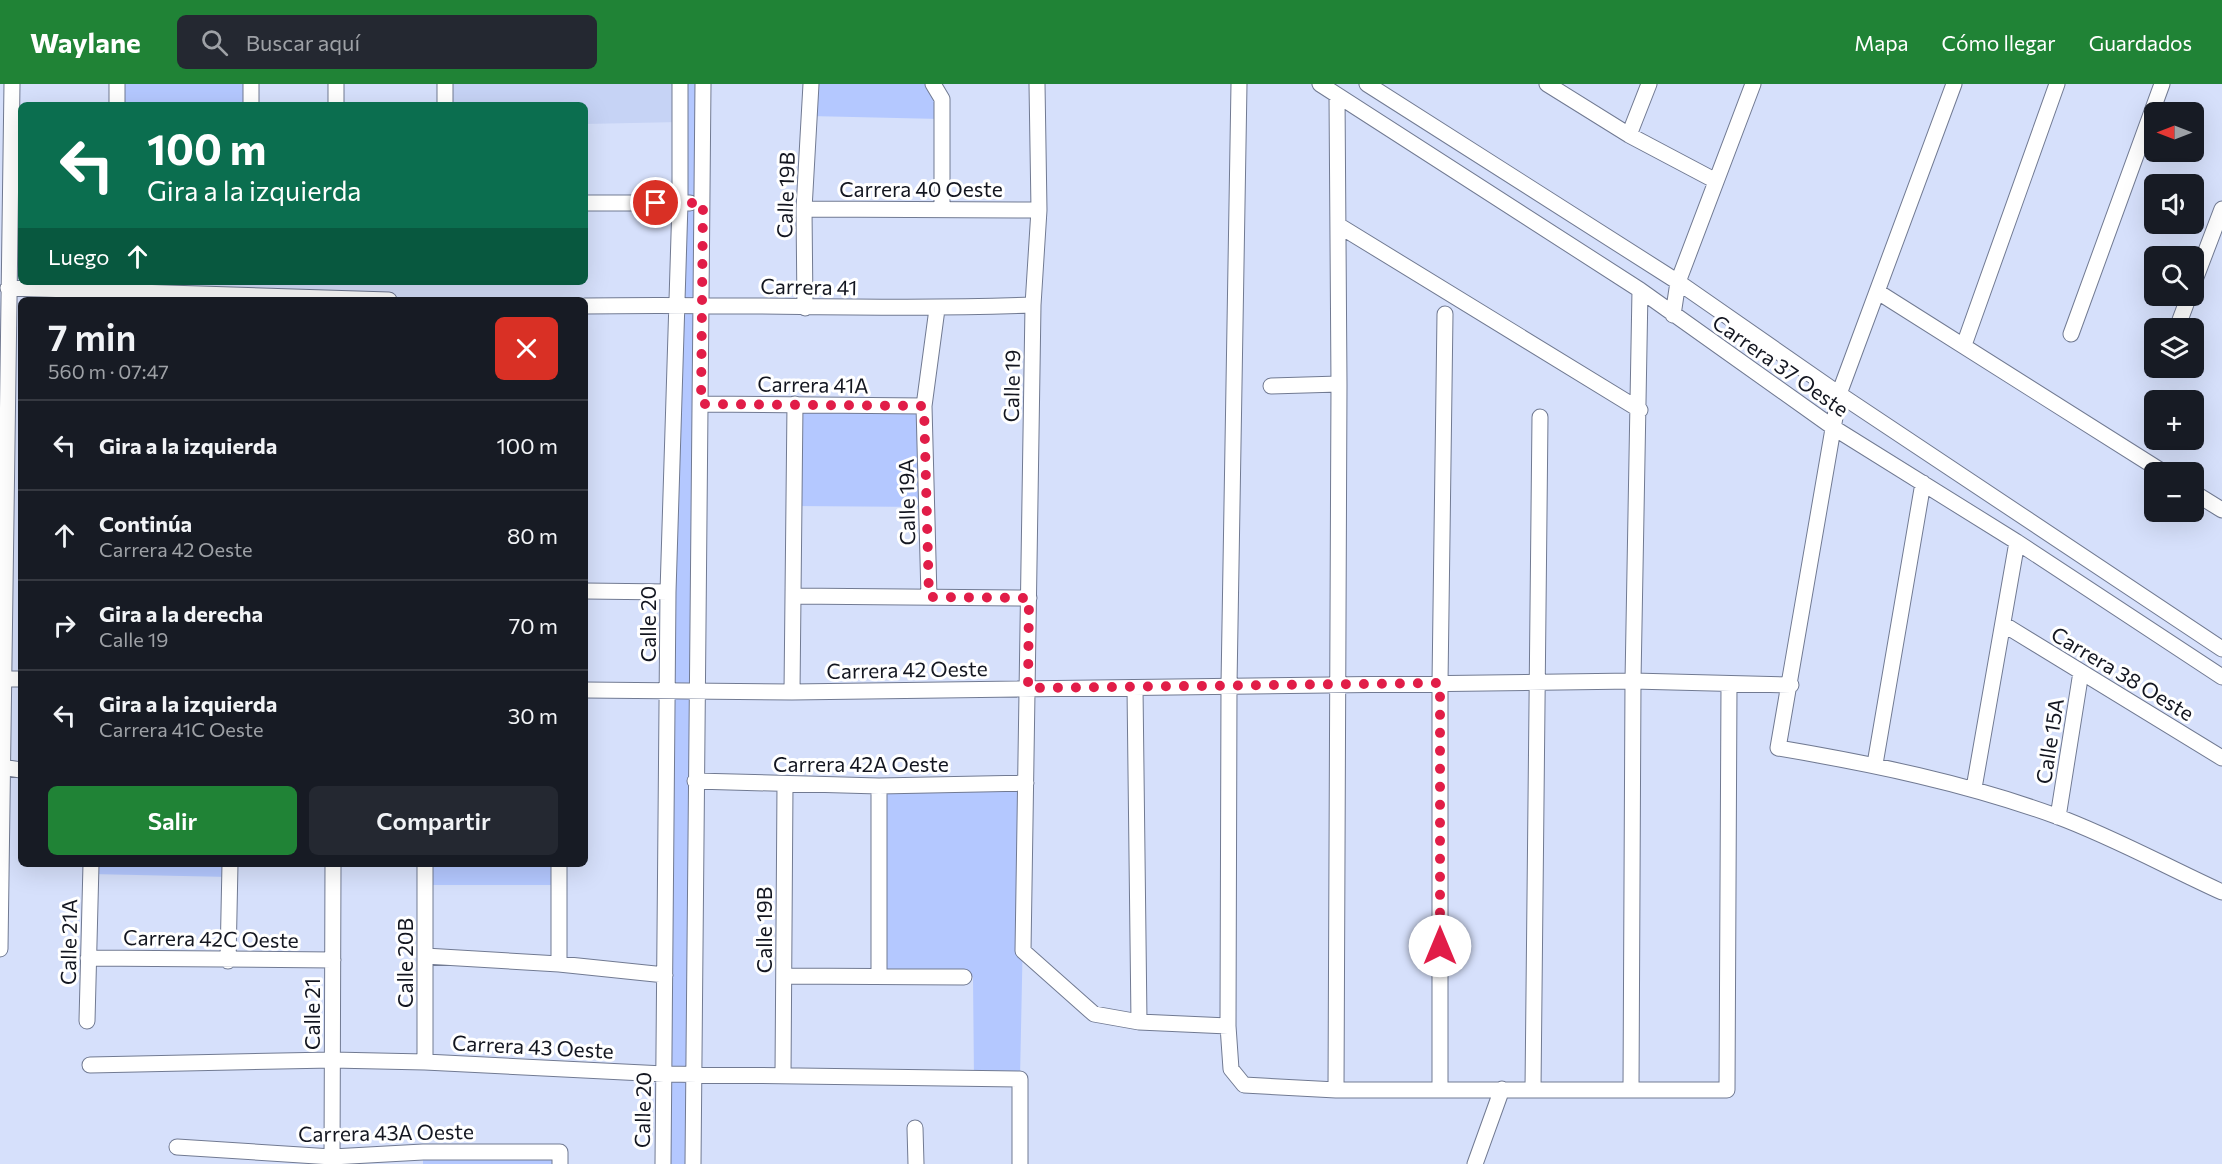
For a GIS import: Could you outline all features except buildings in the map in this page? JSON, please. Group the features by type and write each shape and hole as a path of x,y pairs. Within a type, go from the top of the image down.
{"street":[{"path":"0,949 3,439 14,395 4,345 8,288 12,84"},
{"path":"117,84 117,102"},
{"path":"251,84 251,102"},
{"path":"336,84 336,102"},
{"path":"445,84 445,102"},
{"name":"Calle 20","path":"663,1164 668,592 680,203 680,84"},
{"path":"693,1164 695,780 703,203 702,84"},
{"name":"Calle 19B","path":"805,308 804,209 811,84"},
{"path":"933,84 942,99 942,209"},
{"name":"Calle 19","path":"1037,84 1039,210 1033,305 1023,951 1095,1014 1139,1022 1228,1026"},
{"path":"1239,84 1229,685 1228,1026 1231,1069 1244,1085 1336,1090 1727,1090 1729,685"},
{"name":"Carrera 37 Oeste","path":"1320,84 1640,290 1834,428 2017,542 2222,676"},
{"name":"Carrera 37 Oeste","path":"1366,84 1678,282 1839,394 2222,648"},
{"path":"1547,84 1629,135 1716,181"},
{"path":"1629,135 1649,84"},
{"path":"1673,315 1678,282 1753,84"},
{"path":"1954,84 1839,394 1791,685 1778,748 1875,764 1974,788 2058,817 2222,892"},
{"path":"1964,345 2057,84"},
{"path":"2071,334 2162,84"},
{"path":"1336,1090 1339,384 1337,95"},
{"path":"588,203 703,203"},
{"name":"Carrera 40 Oeste","path":"804,209 1039,210"},
{"path":"2204,256 2222,209"},
{"path":"1338,225 1640,410"},
{"path":"8,288 276,297"},
{"path":"1631,1089 1633,681 1640,410 1640,290"},
{"path":"1878,292 2147,462"},
{"name":"Carrera 41","path":"588,306 701,304 937,309 1033,305"},
{"name":"Calle 19A","path":"929,597 924,406 937,309"},
{"path":"1440,1090 1440,683 1445,314"},
{"path":"1271,386 1339,384"},
{"name":"Carrera 41A","path":"701,404 924,406"},
{"path":"792,692 795,404"},
{"path":"1533,1089 1540,417"},
{"path":"1875,764 1923,483"},
{"path":"2204,499 2222,510"},
{"path":"1974,788 2017,542"},
{"path":"588,591 668,592"},
{"path":"793,596 1029,598"},
{"name":"Carrera 38 Oeste","path":"2003,624 2222,758"},
{"name":"Calle 15A","path":"2058,817 2081,672"},
{"path":"3,679 18,679"},
{"name":"Carrera 42 Oeste","path":"588,690 792,692 1633,681 1791,685"},
{"path":"1135,688 1139,1022"},
{"path":"1,767 18,770"},
{"name":"Carrera 42A Oeste","path":"695,780 785,785 879,786 1026,783"},
{"name":"Calle 19B","path":"783,1076 785,785"},
{"path":"879,786 879,976"},
{"name":"Calle 21A","path":"87,1021 91,867"},
{"path":"228,961 230,867"},
{"name":"Calle 21","path":"332,1161 333,867"},
{"name":"Calle 20B","path":"425,867 425,1062"},
{"path":"559,867 559,964"},
{"path":"425,956 559,964 664,975"},
{"name":"Carrera 42C Oeste","path":"88,958 228,961 333,960"},
{"path":"784,976 964,977"},
{"name":"Carrera 43 Oeste","path":"90,1065 332,1060 425,1062 694,1075 1020,1079 1020,1164"},
{"path":"1476,1164 1502,1089"},
{"path":"915,1128 916,1164"},
{"name":"Carrera 43A Oeste","path":"177,1147 332,1161 423,1158 560,1158"}],"shaded area":[{"path":"118,84 249,84 249,102 118,102"},
{"path":"445,84 680,84 680,122 588,124 588,102 445,102"},
{"path":"680,84 702,84 693,1164 663,1164"},
{"path":"811,84 933,84 941,119 809,116"},
{"path":"795,404 924,406 927,507 794,506"},
{"path":"1026,783 1020,1079 974,1079 973,977 879,977 879,786"},
{"path":"91,867 230,867 230,877 90,874"},
{"path":"425,867 559,867 559,885 425,885"},
{"path":"423,1152 560,1152 560,1164 423,1164"}],"route":[{"path":"656,203 703,203 701,404 924,406 929,597 1029,598 1028,688 1440,683 1440,946"}]}
